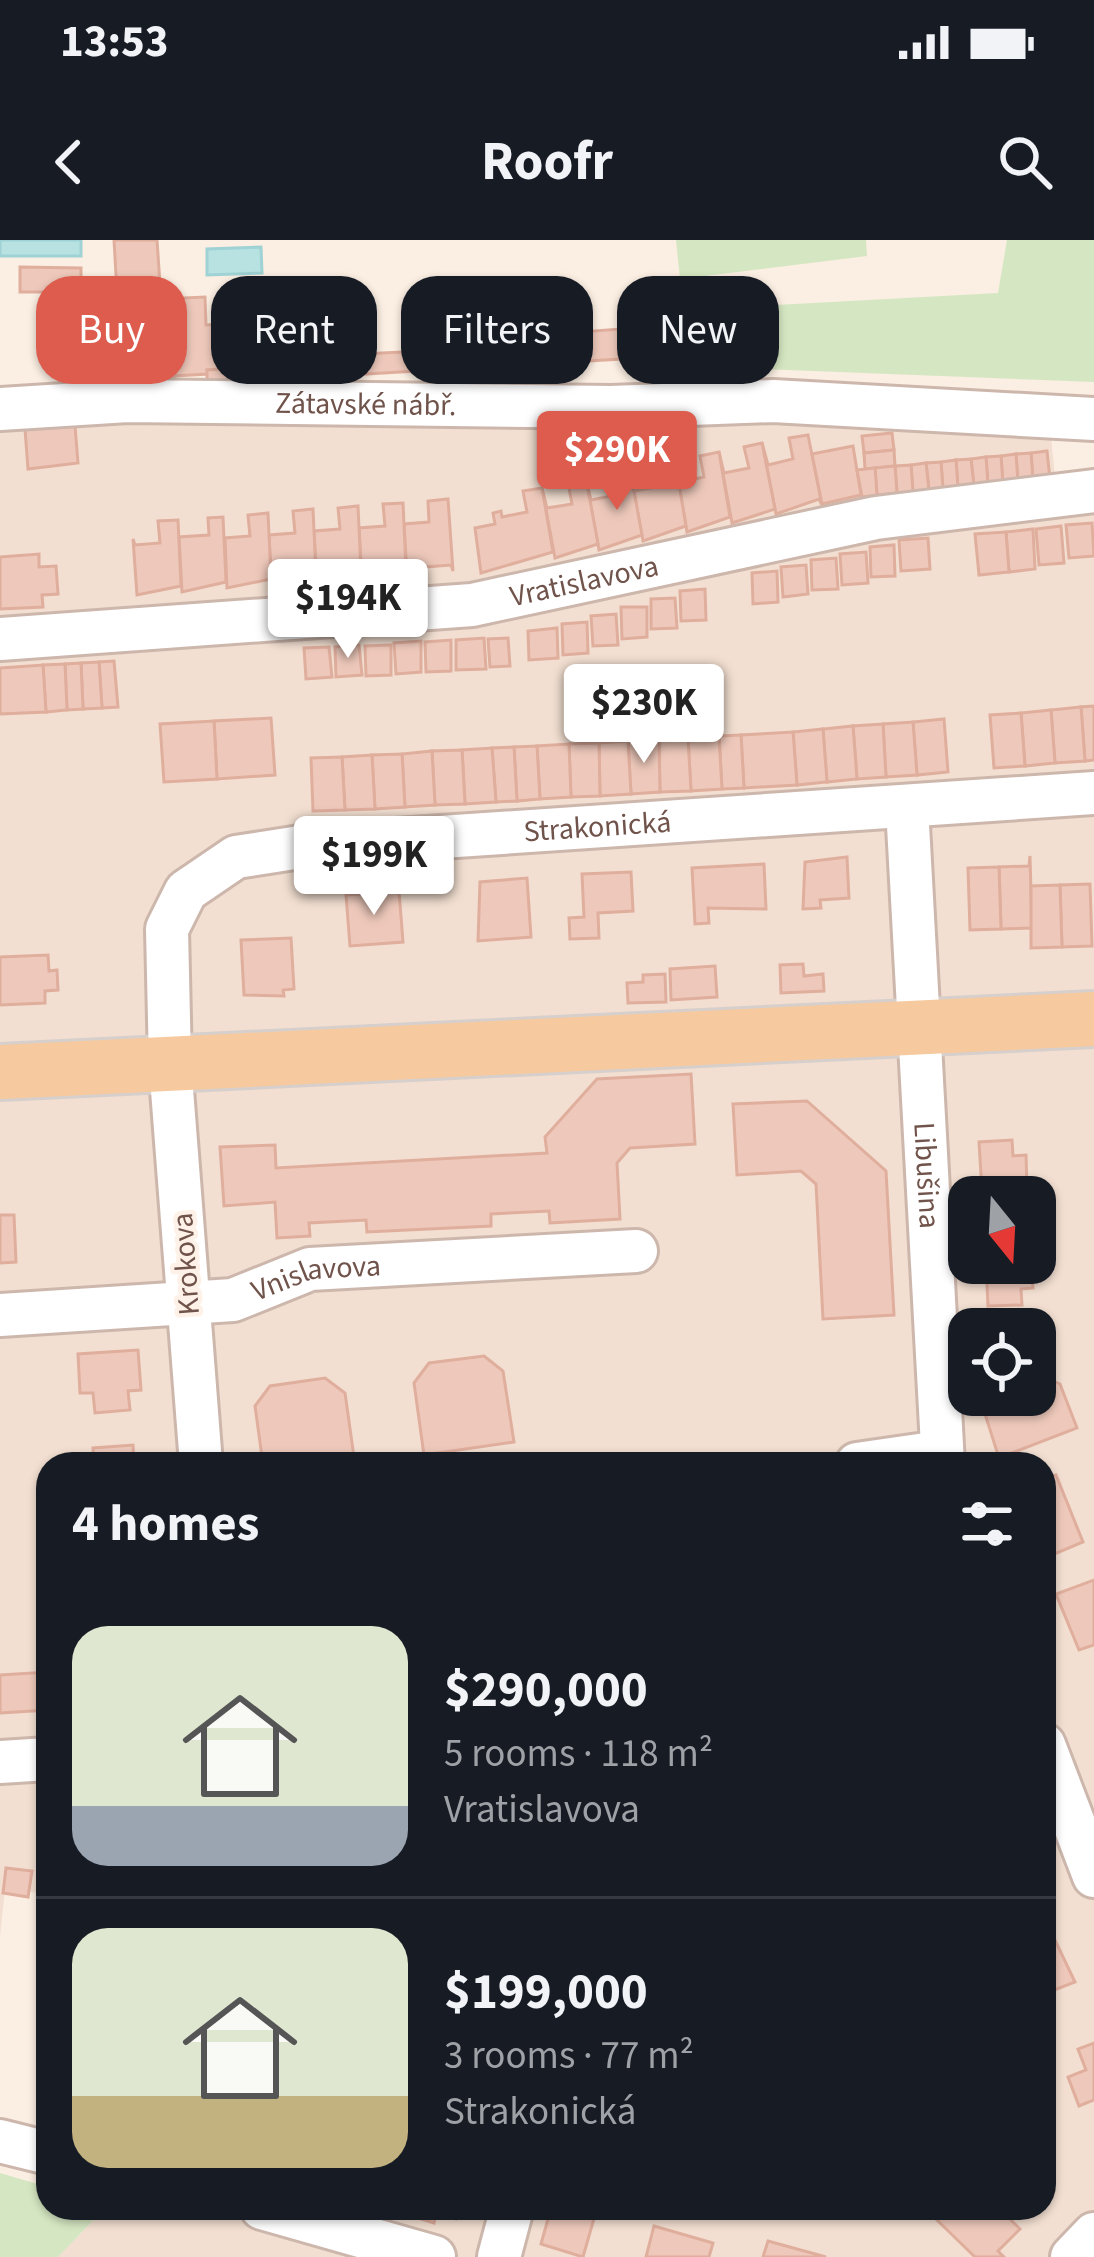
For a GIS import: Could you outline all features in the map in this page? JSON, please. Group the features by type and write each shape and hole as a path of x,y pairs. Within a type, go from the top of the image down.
{"main road":[{"path":"0,1072 1094,1019"}],"street":[{"name":"Zátavské nábř.","path":"0,409 128,401 611,406 773,401 1094,419"},
{"name":"Vratislavova","path":"0,639 472,605 876,518 1094,491"},
{"name":"Strakonická","path":"170,1064 167,929 186,891 236,857 307,846 1094,793"},
{"path":"907,807 915,1030"},
{"name":"Libušina","path":"915,1030 941,1452"},
{"name":"Krokova","path":"170,1064 200,1452"},
{"name":"Vnislavova","path":"0,1315 233,1300 310,1269 636,1251"},
{"path":"0,1762 36,1760"},
{"path":"1056,1782 1071,1829 1094,1876"},
{"path":"0,2141 36,2150"},
{"path":"304,2220 434,2257"},
{"path":"500,2257 509,2220"},
{"path":"1072,2257 1094,2234"}],"shaded area":[{"path":"755,415 1050,427 1059,518 1094,515 1094,2257 58,2257 93,2220 1056,2220 1056,1452 36,1452 36,1893 5,1889 0,1936 0,419"}],"green space":[{"path":"676,240 866,240 867,256 680,276"},
{"path":"1007,240 1094,240 1094,382 779,370 779,305 998,293"},
{"path":"0,2173 36,2184 36,2220 93,2220 58,2257 0,2257"}],"water":[{"path":"0,240 81,240 81,256 0,256"},
{"path":"261,247 262,273 207,275 207,249"}],"building":[{"path":"114,240 157,240 159,276 116,276"},
{"path":"20,267 81,268 81,276 36,276 36,292 20,292"},
{"path":"205,297 206,325 211,325 208,374 187,375 187,298"},
{"path":"617,329 617,359 593,361 593,331"},
{"path":"401,352 401,372 377,373 377,353"},
{"path":"207,370 211,370 211,384 316,386 207,392"},
{"path":"75,426 78,463 28,469 25,429"},
{"path":"892,433 894,450 864,453 862,436"},
{"path":"808,435 822,505 819,499 776,514 762,443 768,465 793,459 789,438"},
{"path":"762,443 775,509 732,523 719,452 724,473 749,468 744,447"},
{"path":"853,446 861,495 822,504 812,454"},
{"path":"894,450 895,466 865,469 864,453"},
{"path":"1047,451 1050,479 1033,480 1031,453"},
{"path":"719,452 730,517 687,532 675,461 680,482 704,477 700,456"},
{"path":"1031,453 1033,480 1018,482 1016,454"},
{"path":"1016,454 1018,482 1003,484 1001,456"},
{"path":"1001,456 1003,484 988,485 986,457"},
{"path":"986,457 988,485 974,486 971,459"},
{"path":"971,459 974,486 958,488 956,460"},
{"path":"956,460 958,488 943,489 941,462"},
{"path":"675,461 686,526 643,541 630,470 635,491 660,486 656,465"},
{"path":"941,462 943,489 929,490 926,463"},
{"path":"926,463 929,490 913,492 911,465"},
{"path":"911,465 913,492 897,493 895,466"},
{"path":"895,466 897,493 877,495 875,468"},
{"path":"875,468 877,495 862,497 857,470"},
{"path":"630,470 642,535 599,550 586,479 591,500 616,495 611,474"},
{"path":"586,479 598,544 555,558 542,488 547,508 572,504 568,483"},
{"path":"542,488 553,552 481,573 475,528 495,524 493,513 501,511 502,517 527,512 523,491"},
{"path":"448,499 453,571 451,565 407,574 404,524 429,522 428,501"},
{"path":"403,503 406,569 362,578 359,528 385,526 383,504"},
{"path":"358,506 361,572 317,581 314,531 340,529 338,508"},
{"path":"313,509 316,576 272,585 269,535 295,533 293,511"},
{"path":"268,513 271,579 227,588 225,538 250,536 248,515"},
{"path":"223,517 226,582 182,592 179,537 209,535 208,518"},
{"path":"178,520 181,586 137,595 133,539 135,545 160,543 158,521"},
{"path":"1092,523 1094,556 1069,558 1066,525"},
{"path":"1061,526 1064,563 1039,565 1036,529"},
{"path":"1033,529 1035,569 1009,572 1006,532"},
{"path":"1006,532 1009,572 979,575 975,534"},
{"path":"928,538 930,569 901,571 899,540"},
{"path":"894,545 895,576 871,577 870,547"},
{"path":"866,552 868,583 842,585 840,554"},
{"path":"39,554 39,567 56,566 58,594 42,595 43,607 0,609 0,557"},
{"path":"836,558 838,589 812,590 811,560"},
{"path":"806,565 808,594 783,597 781,567"},
{"path":"777,571 778,602 753,604 752,573"},
{"path":"705,589 706,620 681,621 680,591"},
{"path":"675,598 677,628 651,629 651,599"},
{"path":"621,607 647,607 647,637 622,639"},
{"path":"616,614 618,645 593,646 591,616"},
{"path":"587,622 588,653 563,655 562,624"},
{"path":"557,628 558,658 529,660 528,631"},
{"path":"484,638 486,669 456,670 456,640"},
{"path":"508,638 510,666 490,667 488,639"},
{"path":"451,640 451,671 426,672 425,642"},
{"path":"421,641 421,672 396,674 394,643"},
{"path":"359,645 362,675 336,677 335,647"},
{"path":"391,645 391,675 366,676 365,646"},
{"path":"329,647 332,677 306,679 304,648"},
{"path":"114,661 118,707 102,708 99,662"},
{"path":"99,662 102,708 83,709 81,663"},
{"path":"81,663 83,709 67,710 65,664"},
{"path":"65,664 67,710 46,712 43,665"},
{"path":"43,665 46,712 0,714 0,668"},
{"path":"1094,706 1094,760 1085,761 1081,707"},
{"path":"1081,707 1085,761 1055,763 1051,710"},
{"path":"1051,710 1055,763 1025,766 1021,713"},
{"path":"1021,713 1025,766 994,768 990,715"},
{"path":"271,718 275,775 217,779 214,721"},
{"path":"944,719 948,772 917,775 913,722"},
{"path":"214,721 217,779 164,782 160,724"},
{"path":"913,722 917,775 886,777 883,724"},
{"path":"883,724 886,777 857,779 853,726"},
{"path":"853,726 857,779 827,782 823,729"},
{"path":"823,729 827,782 797,785 793,732"},
{"path":"793,732 797,785 744,788 741,735"},
{"path":"741,735 744,788 722,789 719,736"},
{"path":"719,736 722,789 691,791 688,738"},
{"path":"688,738 691,791 660,792 659,739"},
{"path":"659,739 660,792 631,794 628,741"},
{"path":"628,741 631,794 600,796 599,743"},
{"path":"599,743 600,796 571,797 569,744"},
{"path":"569,744 571,797 540,799 537,746"},
{"path":"537,746 540,799 517,801 514,747"},
{"path":"514,747 517,801 496,802 492,748"},
{"path":"492,748 496,802 465,804 462,750"},
{"path":"462,750 465,804 435,805 432,751"},
{"path":"432,751 435,805 405,807 402,754"},
{"path":"402,754 405,807 375,809 372,755"},
{"path":"372,755 375,809 345,810 342,757"},
{"path":"342,757 345,810 313,811 311,758"},
{"path":"1030,856 1032,928 1001,929 999,867 1029,866"},
{"path":"847,857 849,898 820,900 821,908 803,909 805,862"},
{"path":"764,864 766,909 708,908 709,923 695,924 692,868"},
{"path":"999,867 1001,929 970,930 968,868"},
{"path":"631,872 633,911 598,913 599,938 570,939 569,918 584,917 582,874"},
{"path":"527,878 531,937 478,941 480,882"},
{"path":"1090,884 1092,946 1062,947 1060,885"},
{"path":"1060,885 1062,947 1031,948 1031,886"},
{"path":"399,891 403,942 350,946 346,895"},
{"path":"291,938 294,989 283,990 284,996 244,995 241,940"},
{"path":"48,955 49,971 57,970 58,990 45,991 45,1003 0,1005 0,957"},
{"path":"803,964 804,976 823,974 824,991 781,993 780,965"},
{"path":"715,966 717,997 671,1000 670,969"},
{"path":"665,974 666,1002 628,1003 627,983 643,982 643,975"},
{"path":"691,1074 695,1144 630,1148 617,1163 620,1219 550,1223 549,1211 491,1214 491,1226 367,1232 366,1220 309,1223 310,1236 277,1238 275,1202 224,1206 220,1147 275,1145 276,1168 547,1153 545,1137 597,1079"},
{"path":"807,1101 886,1171 894,1315 823,1319 816,1184 801,1171 737,1175 733,1104"},
{"path":"1012,1140 1013,1156 1026,1155 1027,1176 981,1176 979,1142"},
{"path":"0,1215 14,1215 16,1262 0,1263"},
{"path":"987,1284 1033,1284 1033,1288 1021,1289 1022,1305 988,1306"},
{"path":"138,1350 141,1390 128,1391 130,1410 95,1413 93,1393 80,1393 78,1354"},
{"path":"484,1356 503,1371 514,1442 424,1452 414,1383 429,1363"},
{"path":"325,1378 345,1393 353,1452 261,1452 255,1406 270,1386"},
{"path":"1056,1382 1060,1384 1077,1428 1015,1452 997,1452 986,1416 1056,1416"},
{"path":"133,1445 133,1452 93,1452 93,1448"},
{"path":"1056,1475 1083,1542 1056,1553"},
{"path":"1094,1580 1094,1645 1079,1650 1056,1594"},
{"path":"36,1673 36,1711 0,1713 0,1675"},
{"path":"6,1868 32,1871 28,1897 3,1893"},
{"path":"1056,1942 1075,1982 1056,1989"},
{"path":"1094,2043 1094,2100 1079,2106 1068,2077 1086,2070 1078,2049"},
{"path":"548,2220 594,2220 583,2257 541,2244"},
{"path":"937,2220 1011,2220 1020,2229 998,2251 1004,2257 975,2257"},
{"path":"654,2226 713,2243 709,2257 646,2257"},
{"path":"768,2241 826,2257 763,2257"}]}
